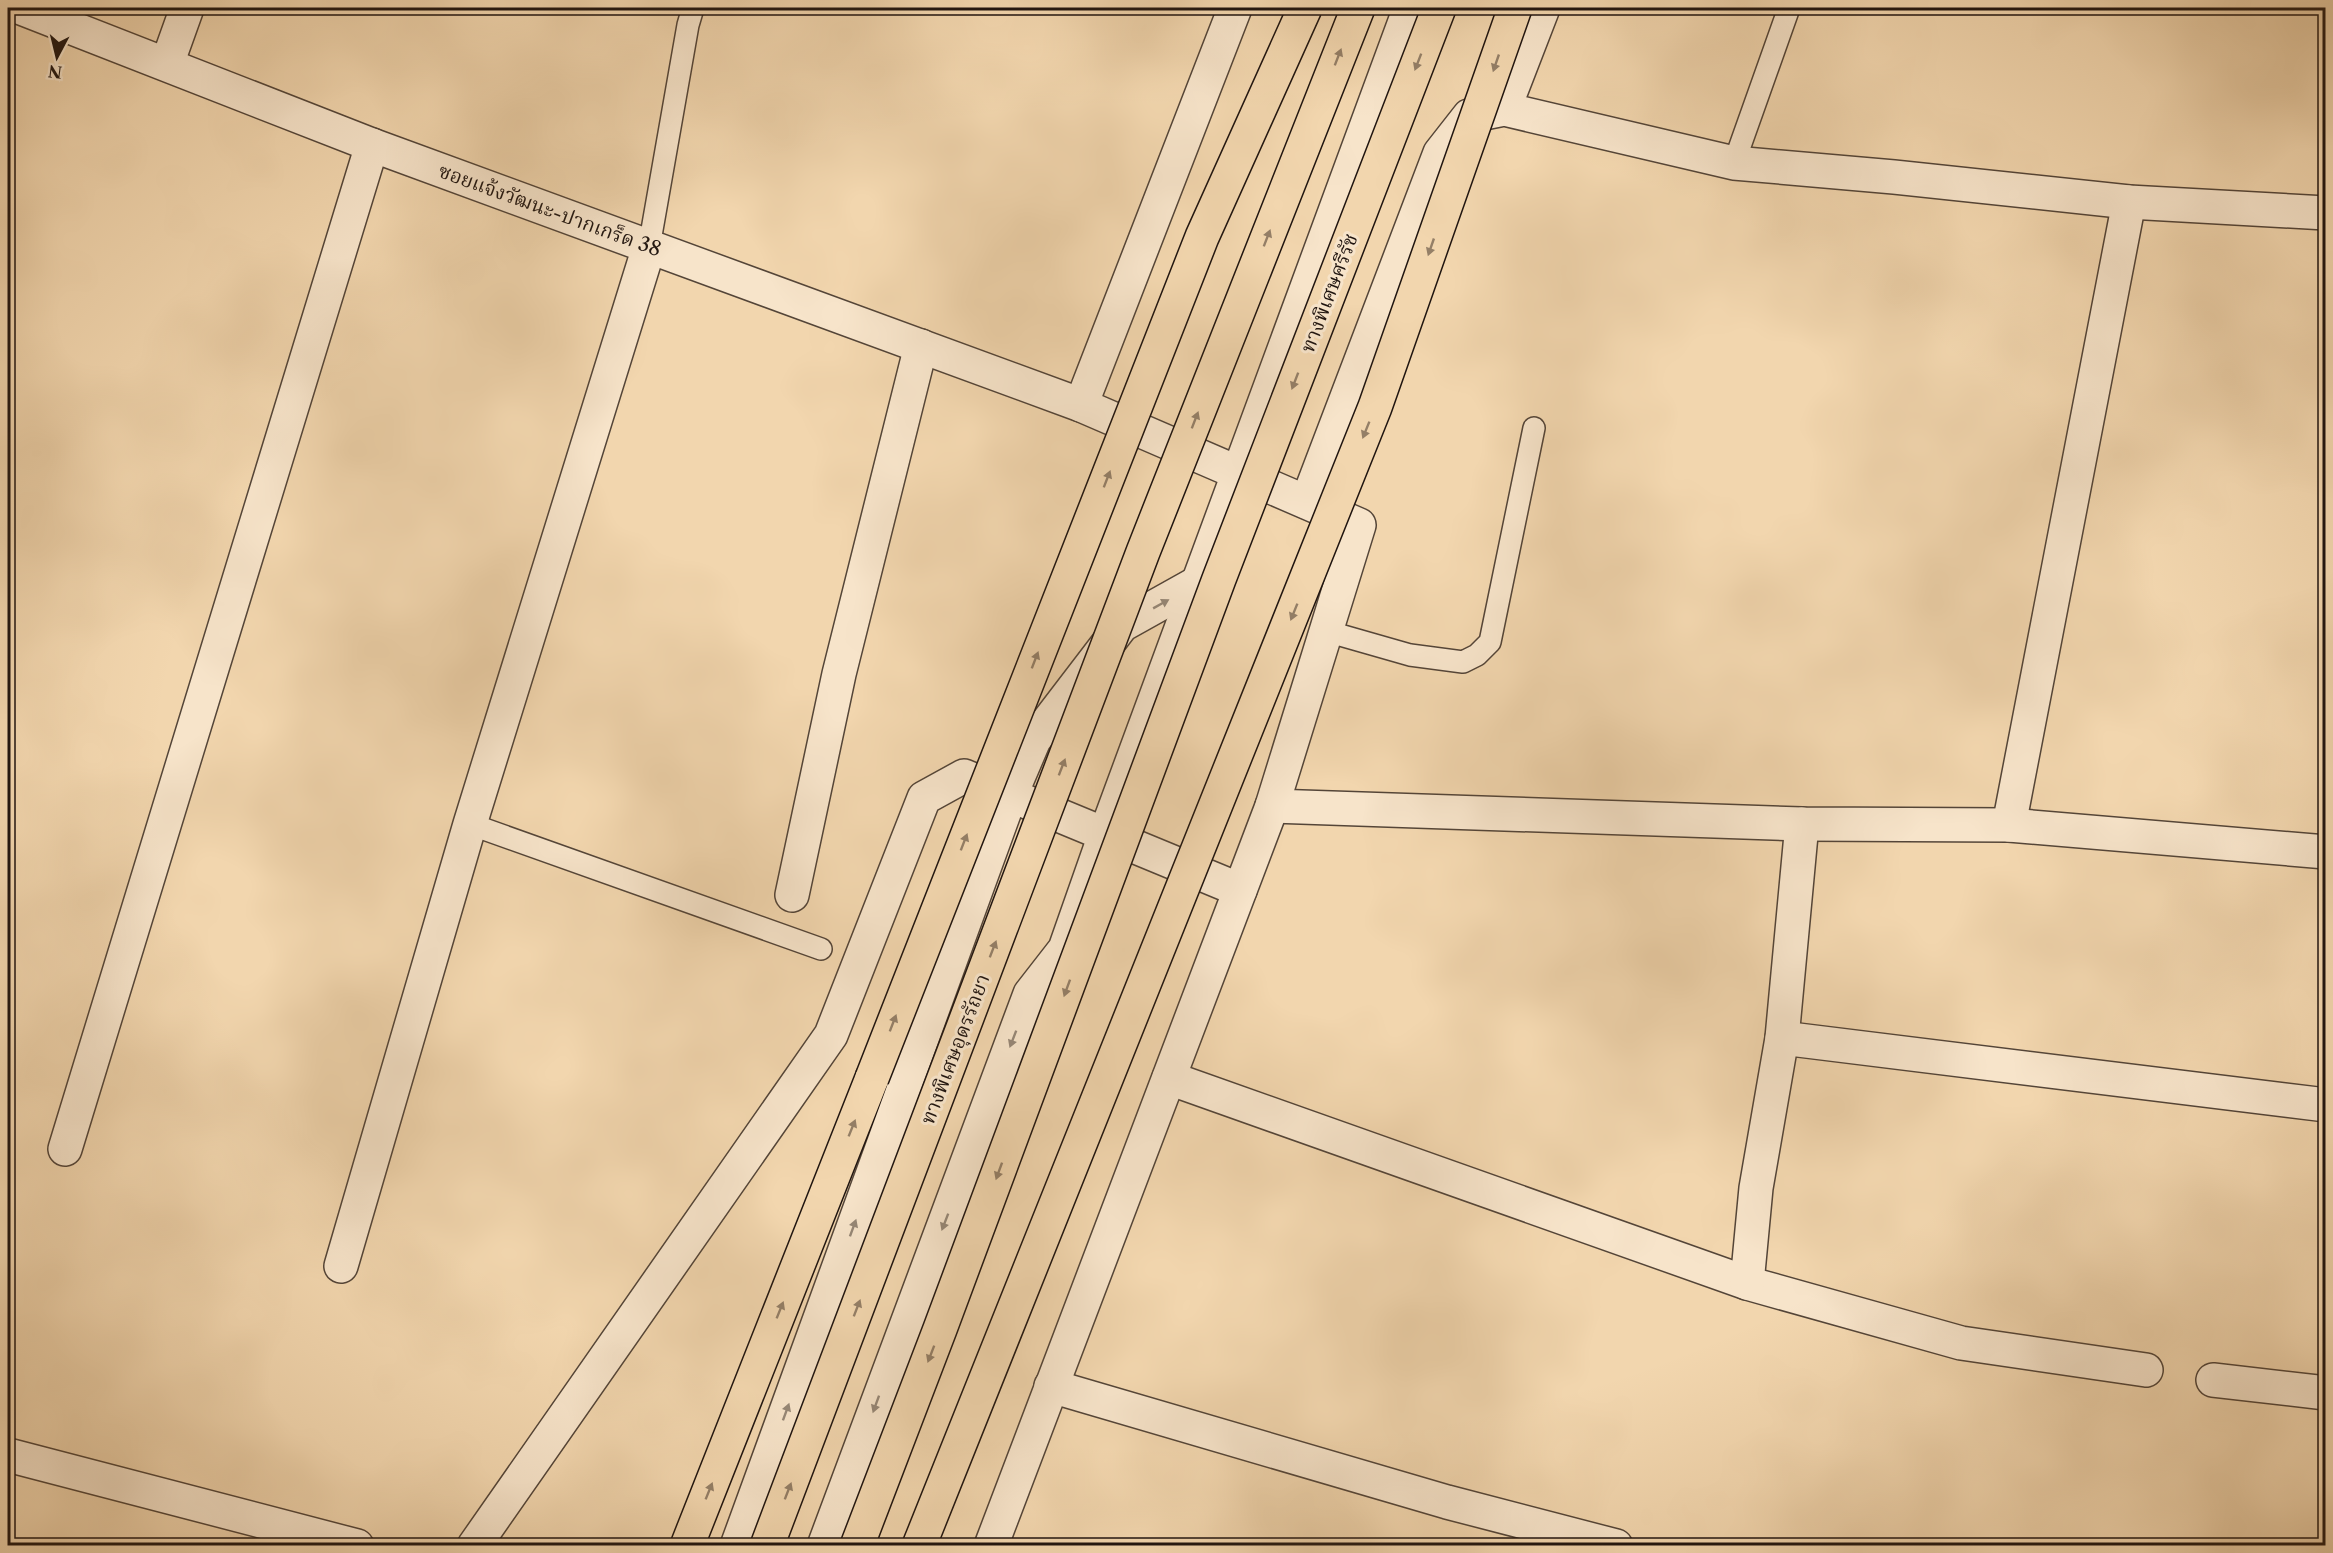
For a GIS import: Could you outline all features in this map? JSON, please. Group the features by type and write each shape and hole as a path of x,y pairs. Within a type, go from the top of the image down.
{"highway":[{"path":"687,1545 1197,248 1305,8"},
{"name":"ทางพิเศษอุดรรัถยา","path":"767,1545 1143,552 1358,8"},
{"name":"ทางพิเศษศรีรัช","path":"1209,581 1439,8"},
{"path":"919,1545 1375,408 1515,8"},
{"path":"857,1545 940,1329 1209,581"}],"street":[{"name":"ซอยแจ้งวัฒนะ-ปากเกร็ด 38","path":"21,8 372,145 1081,405 1359,525 1326,631"},
{"path":"167,64 187,8"},
{"path":"1081,405 1235,8"},
{"path":"824,1545 1030,994 1065,950 1105,835 1209,581 1239,472 1410,8"},
{"path":"1504,109 1543,8"},
{"path":"1307,502 1440,153 1469,116 1504,109 1734,163 2129,202 2325,213"},
{"path":"65,1149 372,145"},
{"path":"2009,825 2129,202"},
{"path":"341,1266 470,824 649,247"},
{"path":"792,896 839,674 921,346"},
{"path":"737,1545 1011,794 1034,740 1122,625 1209,581"},
{"path":"991,1545 1272,806 1326,631"},
{"path":"474,1545 831,1035 924,798 964,776 1240,890"},
{"path":"1272,806 1802,824 2009,825 2325,852"},
{"path":"1747,1283 1756,1188 1782,1038 1802,824"},
{"path":"1782,1038 2325,1105"},
{"path":"1169,1078 1747,1283 1961,1342 2146,1370"},
{"path":"2213,1380 2325,1394"},
{"path":"1051,1386 1447,1502 1616,1545"},
{"path":"8,1455 268,1534 357,1545"}],"lane":[{"path":"649,247 688,25 693,8"},
{"path":"1734,163 1789,8"},
{"path":"1326,631 1421,657 1463,662 1477,655 1490,642 1534,428"},
{"path":"470,824 821,949"}]}
